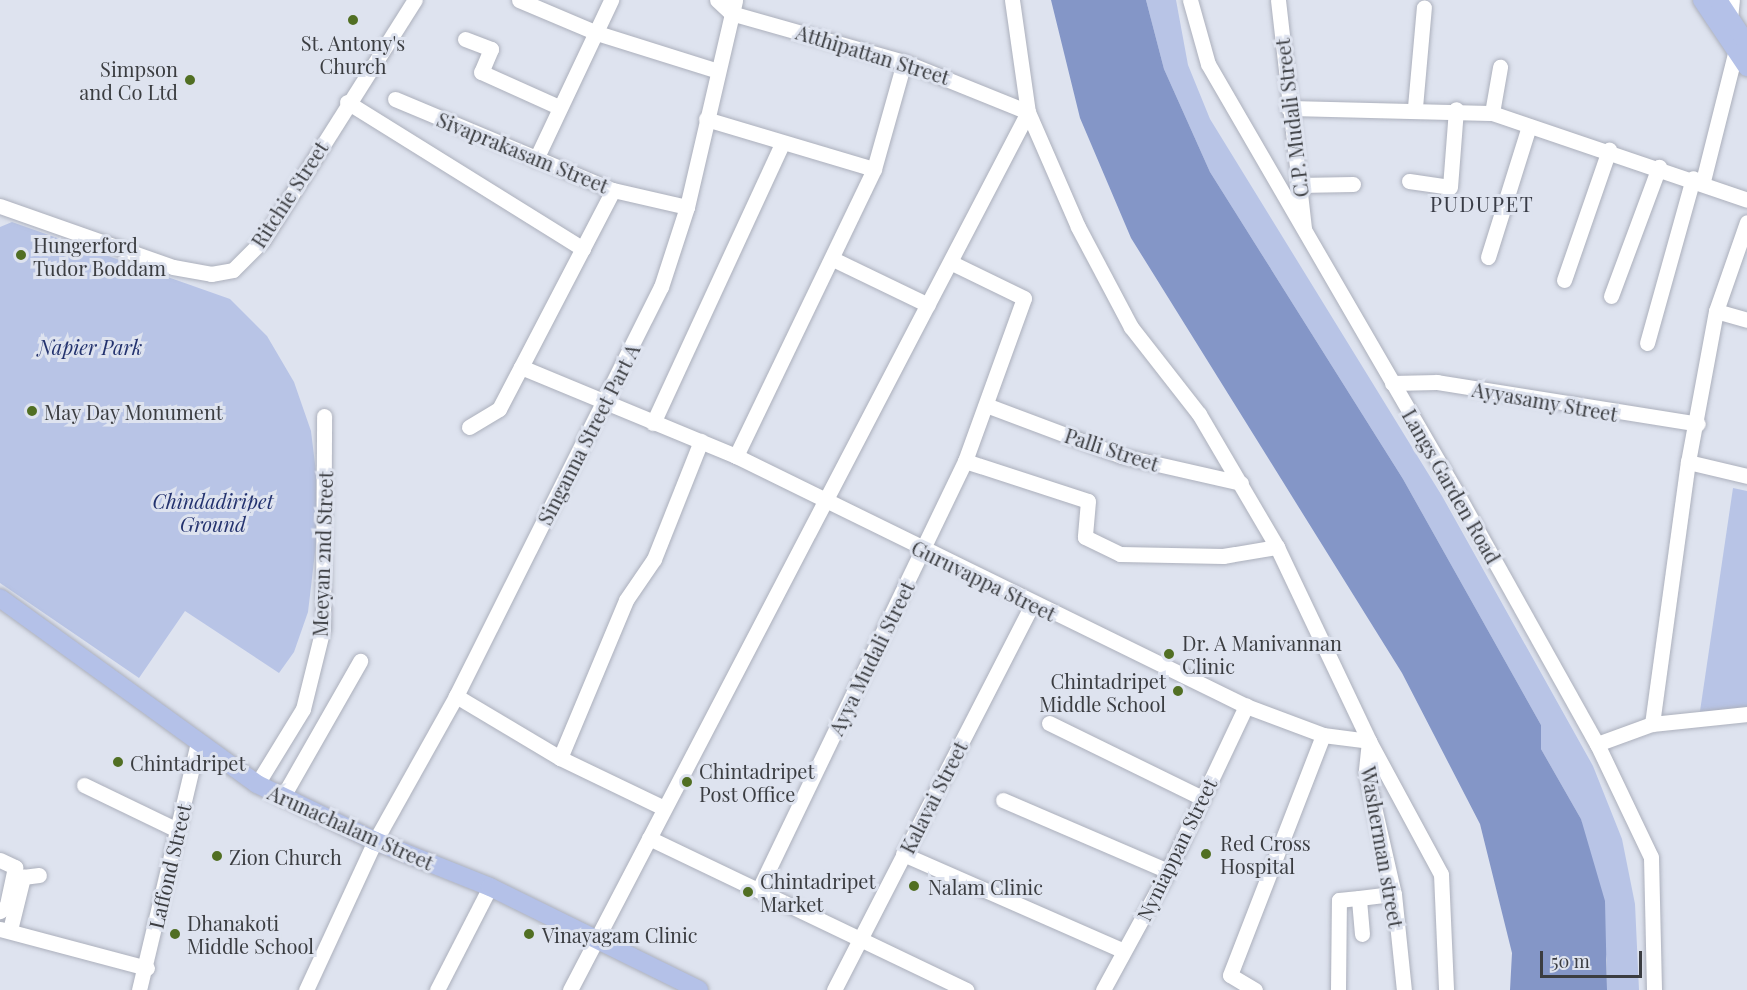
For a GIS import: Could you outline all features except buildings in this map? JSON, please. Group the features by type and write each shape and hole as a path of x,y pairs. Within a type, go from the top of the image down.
{"main road":[{"path":"1702,0 1741,47"},
{"path":"1718,0 1731,9 1747,67"},
{"name":"Arunachalam Street","path":"0,598 257,784 375,841 490,887 696,989"}],"street":[{"name":"Ritchie Street","path":"0,206 173,267 211,274 233,270 263,240 347,102 415,0"},
{"path":"519,0 597,33 715,70"},
{"path":"536,159 611,0"},
{"name":"Atthipattan Street","path":"717,0 904,62 1028,112"},
{"path":"1012,0 1028,112 1078,227 1131,327 1199,414 1277,547 1369,741 1441,874 1446,990"},
{"name":"Langs Garden Road","path":"1190,0 1208,64 1597,744 1651,857 1654,990"},
{"name":"C.P. Mudali Street","path":"1278,0 1288,108 1305,237"},
{"name":"Singanna Street Part A","path":"306,990 375,841 456,696 661,287 687,207 715,70 733,7"},
{"path":"1415,107 1424,7"},
{"path":"465,39 491,49 481,72 559,107"},
{"path":"1647,343 1741,47"},
{"path":"736,456 835,260 874,169 904,62"},
{"path":"1492,113 1500,67"},
{"name":"Sivaprakasam Street","path":"395,99 613,190 687,207"},
{"path":"347,102 583,249"},
{"path":"1288,108 1415,107 1492,113 1698,180 1747,200"},
{"path":"1409,181 1450,187 1456,109"},
{"path":"570,990 825,498 952,263 1028,112"},
{"path":"706,119 782,144 874,169"},
{"path":"1488,257 1528,126"},
{"path":"652,423 782,144"},
{"path":"1564,280 1609,150"},
{"path":"1611,297 1659,167"},
{"path":"1298,185 1353,184"},
{"path":"469,427 499,409 613,190"},
{"path":"1652,724 1688,462 1698,424 1716,311 1747,222"},
{"path":"835,260 928,305"},
{"name":"Ayya Mudali Street","path":"759,887 923,552 965,461 1024,298 952,263"},
{"path":"1716,311 1747,320"},
{"name":"Guruvappa Street","path":"522,367 604,404 736,456 825,498 923,552 1246,706 1323,735 1369,741"},
{"name":"Ayyasamy Street","path":"1392,383 1437,382 1698,424"},
{"name":"Palli Street","path":"986,405 1122,456 1241,483"},
{"name":"Meeyan 2nd Street","path":"257,784 303,709 323,628 324,417"},
{"path":"560,758 626,600 654,558 701,441"},
{"path":"965,461 1088,501 1085,537 1120,554 1223,556 1277,547"},
{"path":"1688,462 1747,476"},
{"name":"Kalavai Street","path":"834,990 864,937 903,854 1032,604"},
{"path":"282,798 360,661"},
{"path":"456,696 560,758 664,808"},
{"name":"Nyniappan Street","path":"1103,990 1168,871 1246,706"},
{"path":"1597,744 1652,724 1747,714"},
{"path":"1049,723 1202,798"},
{"path":"1255,990 1230,975 1323,735"},
{"name":"Washerman street","path":"1369,741 1366,772 1394,894 1404,990"},
{"name":"Laffond Street","path":"139,990 147,968 198,742"},
{"path":"84,785 177,830"},
{"path":"1003,800 1168,871"},
{"path":"649,838 864,937 966,990"},
{"path":"903,854 1124,951"},
{"path":"0,860 15,867 7,906 0,911"},
{"path":"39,875 23,877 5,929 147,968"},
{"path":"437,990 490,887"},
{"path":"1338,990 1339,900 1394,894"},
{"path":"1359,898 1362,934"}],"green space":[{"path":"1146,0 1176,0 1188,65 1210,119 1442,496 1593,766 1622,839 1635,904 1639,990 1607,990 1607,960 1581,819 1541,749 1541,725 1403,479 1210,172 1164,69"},
{"path":"12,222 230,299 267,336 294,382 311,431 316,472 316,544 308,612 294,652 279,673 185,611 139,678 0,583 0,227"},
{"path":"1733,488 1747,491 1747,711 1699,718"}],"shaded area":[{"path":"1051,0 1146,0 1164,69 1210,172 1403,479 1541,725 1541,749 1581,819 1605,901 1607,990 1510,990 1512,953 1480,824 1402,673 1131,238 1080,118"}],"place":[{"name":"St. Antony's Church","path":"353,20"},
{"name":"Simpson and Co Ltd","path":"190,80"},
{"name":"Hungerford Tudor Boddam","path":"21,255"},
{"name":"May Day Monument","path":"32,411"},
{"name":"Dr. A Manivannan Clinic","path":"1169,654"},
{"name":"Chintadripet Middle School","path":"1178,691"},
{"name":"Chintadripet","path":"118,762"},
{"name":"Chintadripet Post Office","path":"687,782"},
{"name":"Red Cross Hospital","path":"1206,854"},
{"name":"Zion Church","path":"217,856"},
{"name":"Nalam Clinic","path":"914,886"},
{"name":"Chintadripet Market","path":"748,892"},
{"name":"Dhanakoti Middle School","path":"175,934"},
{"name":"Vinayagam Clinic","path":"529,934"}],"district":[{"name":"PUDUPET","path":"1482,203"}],"park label":[{"name":"Napier Park","path":"90,346"},
{"name":"Chindadiripet Ground","path":"213,512"}]}
